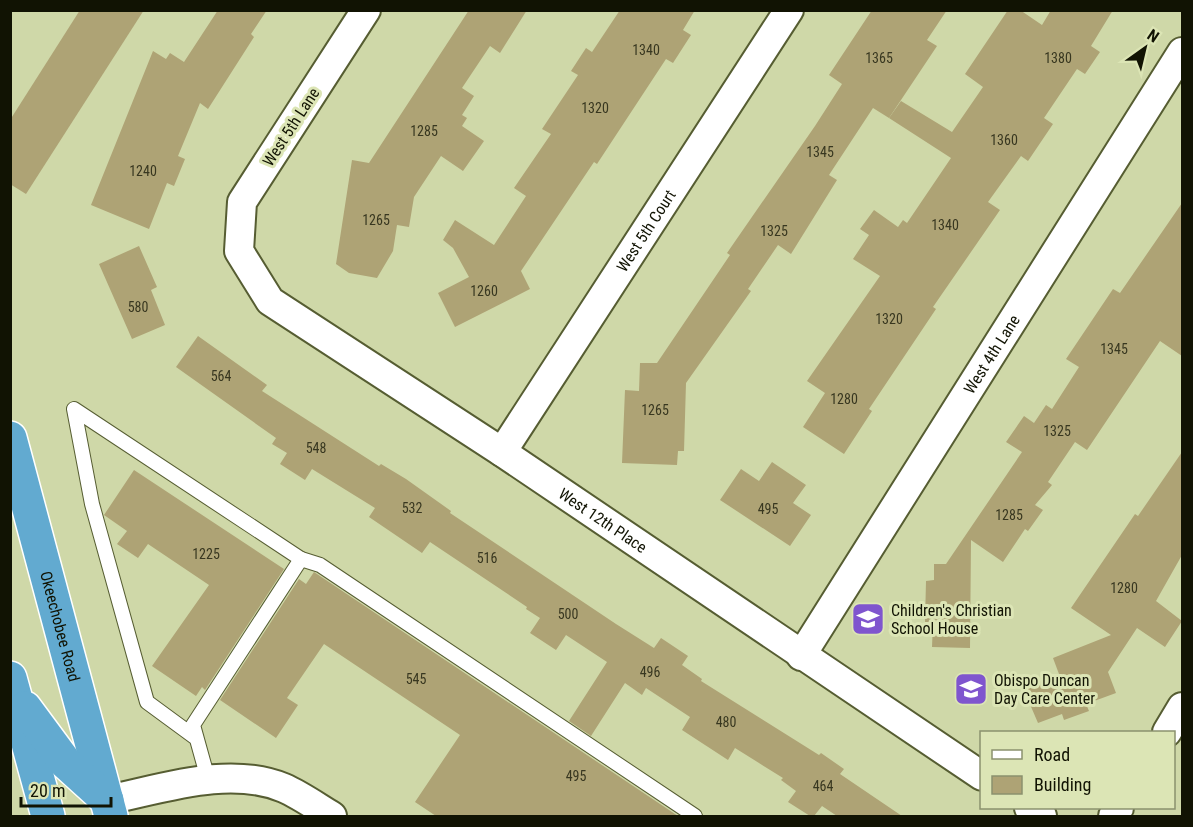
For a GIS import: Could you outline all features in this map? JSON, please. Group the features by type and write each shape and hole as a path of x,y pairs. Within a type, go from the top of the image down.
{"highway":[{"name":"Okeechobee Road","path":"10,438 109,808"},
{"path":"13,686 65,762 109,808"},
{"path":"13,686 48,816"}],"street":[{"name":"West 5th Lane","path":"239,251 242,202 366,10"},
{"name":"West 5th Court","path":"502,452 789,10"},
{"name":"West 4th Lane","path":"801,656 1182,52"},
{"name":"West 12th Place","path":"239,251 270,300 502,452 980,775"},
{"path":"1168,731 1182,707"},
{"path":"109,808 207,779 246,780 284,788 320,813"}],"lane":[{"path":"196,738 147,702 92,504 74,409 301,559 320,565 695,816"},
{"path":"207,779 193,725 301,559"}],"building":[{"path":"80,10 144,10 26,194 10,184 10,120"},
{"path":"218,10 267,10 251,34 254,37 208,109 200,103 178,156 185,159 174,186 167,183 149,229 91,205 153,51 166,59 170,53 184,62"},
{"path":"469,10 527,10 500,53 490,46 462,88 474,96 462,115 467,118 462,126 484,141 463,171 441,156 414,197 409,227 397,225 393,251 377,278 349,273 336,264 352,160 369,163"},
{"path":"620,10 695,10 683,30 691,35 673,63 666,59 597,164 594,162 521,271 530,289 455,327 438,293 469,277 453,248 443,240 455,220 494,245 526,196 514,188 551,134 542,129 578,75 571,71 586,48 592,52"},
{"path":"872,10 947,10 927,40 937,46 889,118 873,108 829,175 837,180 791,254 778,245 748,289 751,291 686,383 684,451 678,451 677,465 622,463 625,390 639,391 640,363 657,363 730,255 727,253 815,126 842,84 829,75"},
{"path":"1008,10 1020,10 1042,25 1051,10 1113,10 1091,46 1100,52 1085,74 1077,69 1044,118 1053,124 1028,161 1021,156 988,202 1000,210 933,307 936,309 869,409 872,411 844,454 803,427 825,393 807,381 880,276 853,259 869,235 860,229 874,210 898,227 903,220 907,223 951,158 889,118 901,101 952,132 983,87 965,74"},
{"path":"1182,203 1182,356 1160,341 1087,450 1075,442 1048,482 1052,485 1035,505 1043,510 1028,531 1025,529 1003,562 971,540 970,648 932,647 933,622 925,622 926,581 934,580 934,564 946,564 1022,452 1006,442 1024,416 1034,423 1046,405 1052,409 1079,367 1066,359 1113,289 1120,293"},
{"path":"139,246 157,287 151,290 165,325 132,339 99,264"},
{"path":"198,336 267,385 262,391 379,466 381,464 406,479 451,511 450,513 616,624 654,648 661,638 688,656 682,665 702,679 701,681 819,755 821,753 844,769 840,774 902,816 837,816 822,806 814,816 810,816 788,802 796,791 781,780 783,778 735,748 728,760 682,730 690,717 646,688 642,695 625,683 591,736 569,721 607,662 566,635 556,650 530,633 540,618 526,609 527,607 430,542 422,553 369,517 375,508 312,469 305,480 280,464 287,453 272,444 276,438 176,367"},
{"path":"1182,452 1182,555 1156,601 1182,621 1165,647 1137,628 1108,672 1116,693 1086,704 1089,711 1064,720 1062,714 1038,723 1023,688 1059,674 1053,658 1111,635 1071,608 1135,514 1138,516"},
{"path":"772,462 806,485 793,503 811,515 790,546 720,500 741,469 759,481"},
{"path":"134,470 284,569 205,690 202,687 196,696 152,666 209,585 148,544 138,558 117,544 127,531 104,515"},
{"path":"314,572 678,816 436,816 415,802 460,735 324,644 287,698 298,705 276,738 220,700 299,579 306,584"}],"place":[{"name":"Children's Christian School House","path":"868,619"},
{"name":"Obispo Duncan Day Care Center","path":"971,689"}]}
